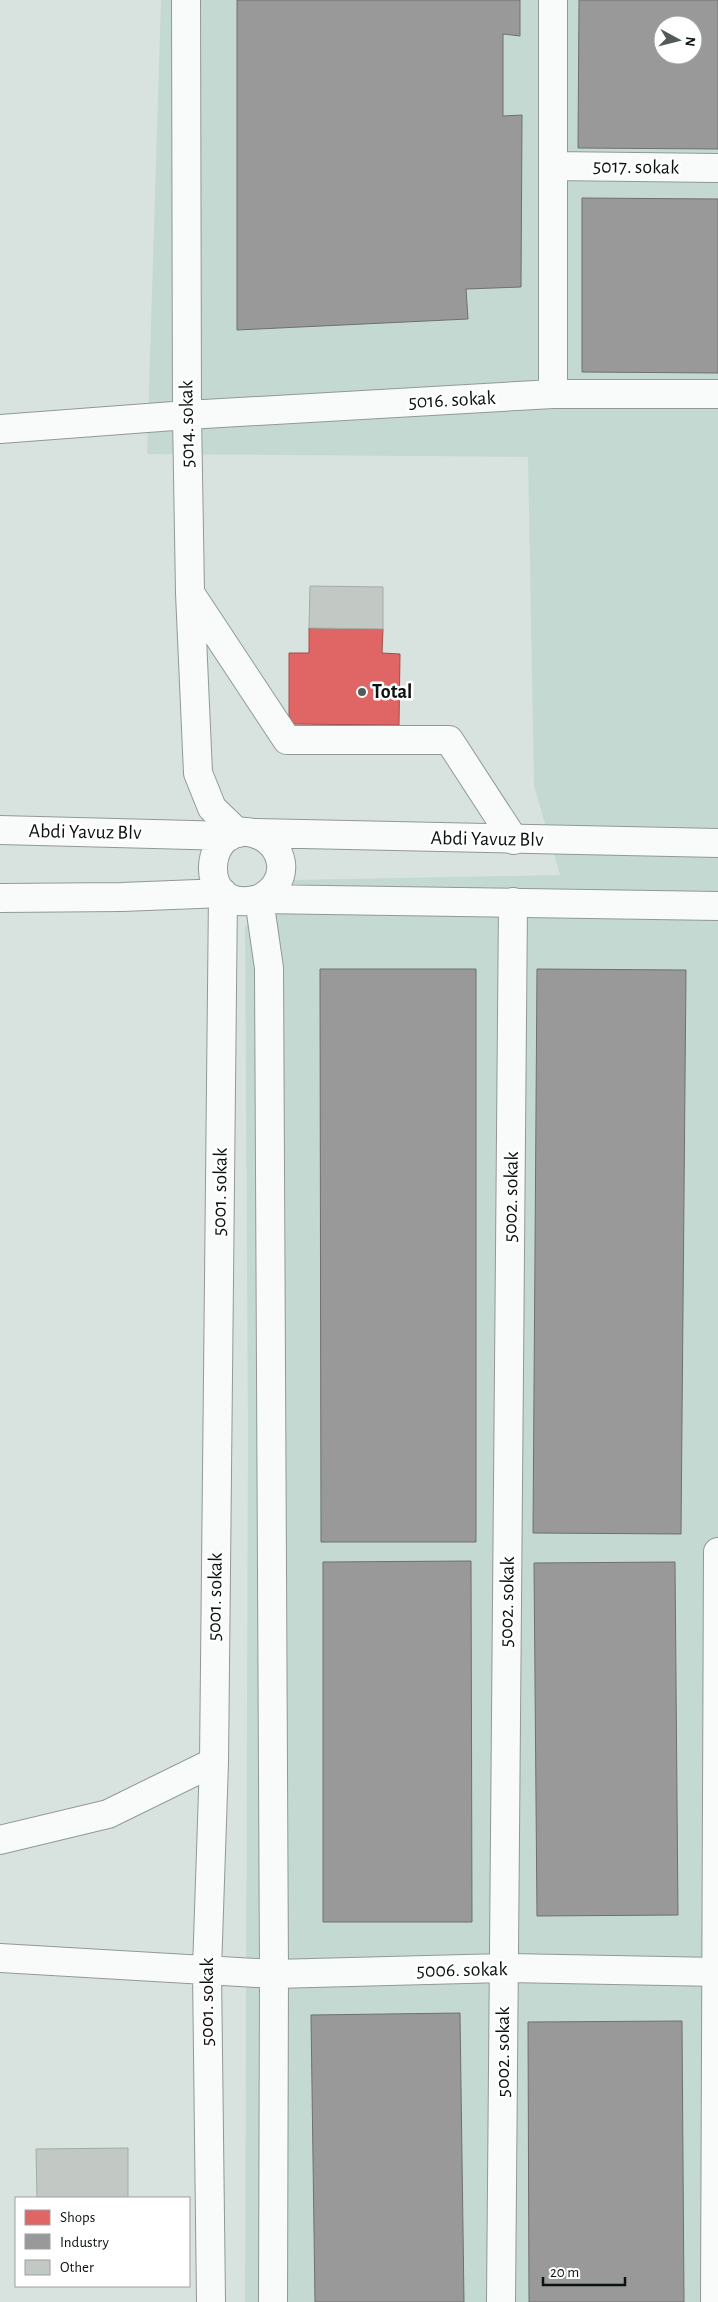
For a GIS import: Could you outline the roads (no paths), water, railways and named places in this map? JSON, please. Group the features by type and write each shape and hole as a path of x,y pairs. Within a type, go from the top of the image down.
{"street":[{"name":"5014. sokak","path":"186,0 187,415 190,593 198,773 212,808 241,834"},
{"path":"553,0 553,394"},
{"name":"5017. sokak","path":"553,166 718,168"},
{"name":"5016. sokak","path":"0,429 187,415 553,394 718,394"},
{"path":"190,593 287,740 449,740 514,840"},
{"name":"Abdi Yavuz Blv","path":"0,830 718,843"},
{"path":"259,899 274,888 281,870 277,852 272,844 241,834 216,849 213,858 213,877 223,893 236,901 244,902 259,899 718,906"},
{"path":"0,898 122,897 223,893"},
{"name":"5001. sokak","path":"211,2302 206,1970 214,1762 223,893"},
{"path":"259,899 269,968 274,1974 273,2302"},
{"name":"5002. sokak","path":"501,2302 513,902"},
{"path":"716,2302 718,1552"},
{"path":"0,1840 108,1814 214,1762"},
{"name":"5006. sokak","path":"0,1958 274,1974 504,1968 717,1972"}],"place":[{"name":"Total","path":"362,692"}]}
